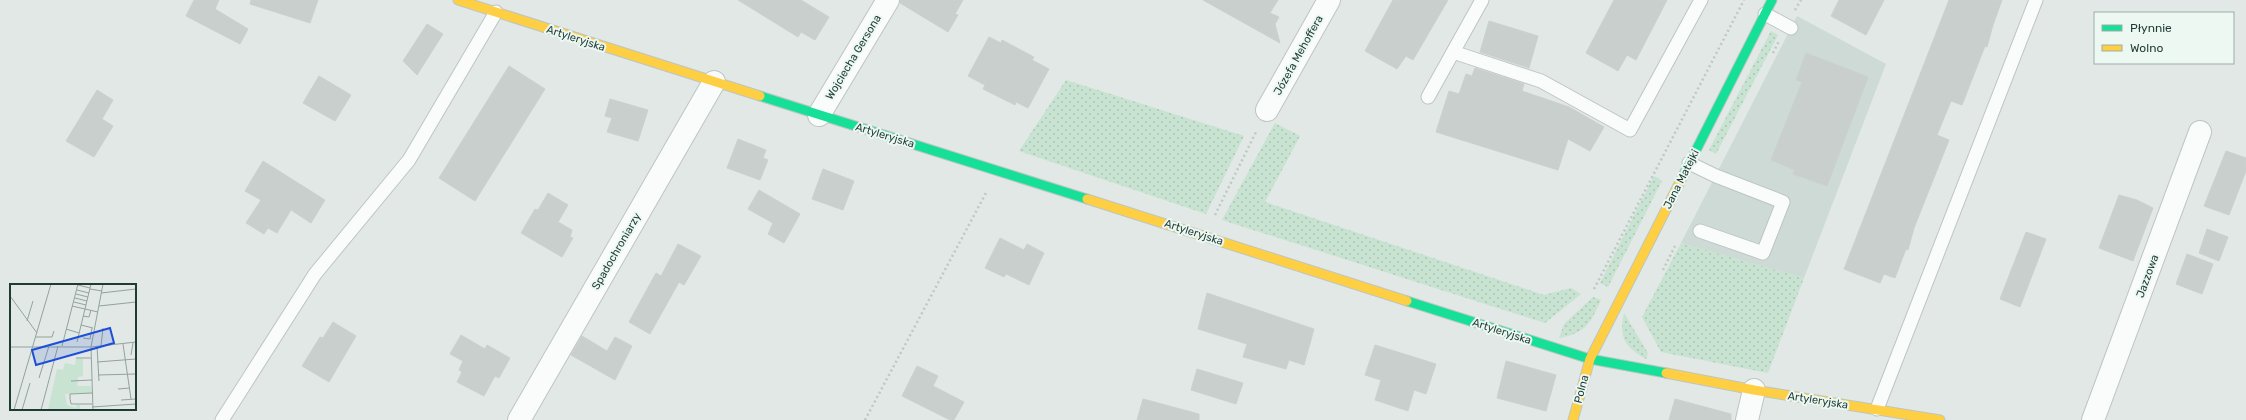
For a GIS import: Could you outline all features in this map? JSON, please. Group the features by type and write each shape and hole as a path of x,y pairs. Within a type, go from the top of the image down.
{"street":[{"name":"Artyleryjska","path":"458,0 1590,359 1754,390 1940,420"},
{"name":"Wojciecha Gersona","path":"819,114 888,0"},
{"name":"Józefa Mehoffera","path":"1267,110 1329,0"},
{"name":"Jana Matejki","path":"1590,359 1772,0"},
{"name":"Spadochroniarzy","path":"519,420 714,82"},
{"name":"Jazzowa","path":"2093,420 2200,132"},
{"name":"Polna","path":"1573,420 1590,359"},
{"path":"1747,420 1754,390"}],"lane":[{"path":"1428,97 1482,0"},
{"path":"1453,52 1542,81 1630,130 1701,0"},
{"path":"1878,409 2036,0"},
{"path":"222,420 315,274 409,160 496,12"},
{"path":"1765,14 1791,28"},
{"path":"1689,163 1716,176 1783,202 1763,253 1700,231"}],"path":[{"path":"1594,289 1744,0"},
{"path":"1205,236 1267,110"},
{"path":"865,420 983,200 996,170"}],"shaded area":[{"path":"1797,16 1886,64 1804,278 1681,243"}],"green space":[{"path":"1771,31 1778,35 1716,154 1709,150"},
{"path":"1066,80 1244,136 1206,214 1019,151"},
{"path":"1275,123 1300,136 1265,202 1544,295 1571,288 1581,294 1545,323 1222,220"},
{"path":"1654,176 1662,181 1608,287 1600,283"},
{"path":"1681,243 1804,278 1768,373 1661,352 1642,317"},
{"path":"1593,297 1601,300 1594,315 1586,326 1575,333 1559,338 1564,324"},
{"path":"1624,313 1648,353 1646,359 1628,346 1625,340 1622,329"}],"building":[{"path":"194,0 219,0 215,9 248,29 240,44 186,16"},
{"path":"251,0 318,0 310,23 250,4"},
{"path":"738,0 801,0 829,17 815,40 801,32 798,37"},
{"path":"900,0 963,0 955,14 958,15 948,32 900,3"},
{"path":"1203,0 1278,0 1270,13 1279,17 1275,24 1280,43"},
{"path":"1393,0 1448,0 1413,60 1406,56 1397,69 1365,51"},
{"path":"1614,0 1667,0 1636,60 1627,55 1618,71 1586,53"},
{"path":"1839,0 1884,0 1866,35 1831,16"},
{"path":"1949,0 2002,0 1987,47 1985,46 1962,105 1951,101 1937,135 1949,140 1914,228 1908,250 1906,249 1895,278 1884,274 1880,283 1844,269"},
{"path":"1489,21 1538,36 1529,68 1480,52"},
{"path":"427,24 443,34 417,75 403,61"},
{"path":"989,37 1001,43 1002,40 1034,57 1032,60 1049,69 1028,108 1016,102 1015,105 983,89 985,85 968,76"},
{"path":"1806,53 1868,77 1827,186 1793,174 1795,170 1771,160 1802,82 1796,80"},
{"path":"509,66 545,89 475,201 439,178"},
{"path":"1475,68 1524,84 1522,91 1569,107 1604,127 1590,151 1568,139 1558,170 1436,132 1449,91 1459,94 1466,74 1472,76"},
{"path":"319,76 351,95 335,121 303,103"},
{"path":"97,90 113,100 102,119 113,126 94,157 66,141"},
{"path":"610,99 648,110 638,141 607,132 612,118 605,116"},
{"path":"738,139 766,150 763,158 768,160 760,180 727,168"},
{"path":"2226,151 2246,158 2246,171 2229,215 2204,206"},
{"path":"263,161 325,200 311,223 291,210 277,233 268,228 264,234 246,223 261,200 245,191"},
{"path":"823,169 854,181 843,210 812,199"},
{"path":"759,190 800,214 784,243 768,234 773,223 748,209"},
{"path":"548,193 568,205 558,222 572,230 570,237 573,238 562,257 521,233 535,209 538,210"},
{"path":"2119,195 2137,200 2153,208 2133,261 2099,248"},
{"path":"2207,229 2228,237 2219,261 2199,253"},
{"path":"2026,232 2046,239 2020,307 2000,299"},
{"path":"1000,238 1024,250 1027,244 1044,253 1029,285 1006,274 1004,277 985,268"},
{"path":"678,244 701,256 684,285 679,282 650,334 629,322 656,273 661,276"},
{"path":"2187,254 2213,264 2202,294 2176,284"},
{"path":"1207,293 1314,329 1304,365 1289,360 1286,369 1243,357 1247,344 1198,329"},
{"path":"333,322 356,336 329,382 302,366 320,337 323,338"},
{"path":"461,335 485,349 487,345 510,358 499,378 495,376 484,396 457,382 462,372 459,370 463,361 450,354"},
{"path":"582,336 607,351 615,337 632,346 615,380 571,355"},
{"path":"1375,345 1436,364 1426,394 1414,390 1408,411 1375,400 1381,380 1365,375"},
{"path":"1506,361 1556,375 1546,411 1497,398"},
{"path":"917,366 938,376 933,386 964,402 954,420 950,420 902,396"},
{"path":"1197,369 1243,383 1236,404 1191,390"},
{"path":"1143,399 1199,414 1199,420 1137,420"},
{"path":"1675,399 1731,414 1731,420 1669,420"}],"traffic: fast":[{"path":"1683,176 1772,0"},
{"path":"760,96 1087,199"},
{"path":"1407,301 1590,359 1666,373"}],"traffic: slow":[{"path":"458,0 760,96"},
{"path":"1573,420 1590,359 1683,176"},
{"path":"1087,199 1407,301"},
{"path":"1666,373 1754,390 1940,420"}]}
